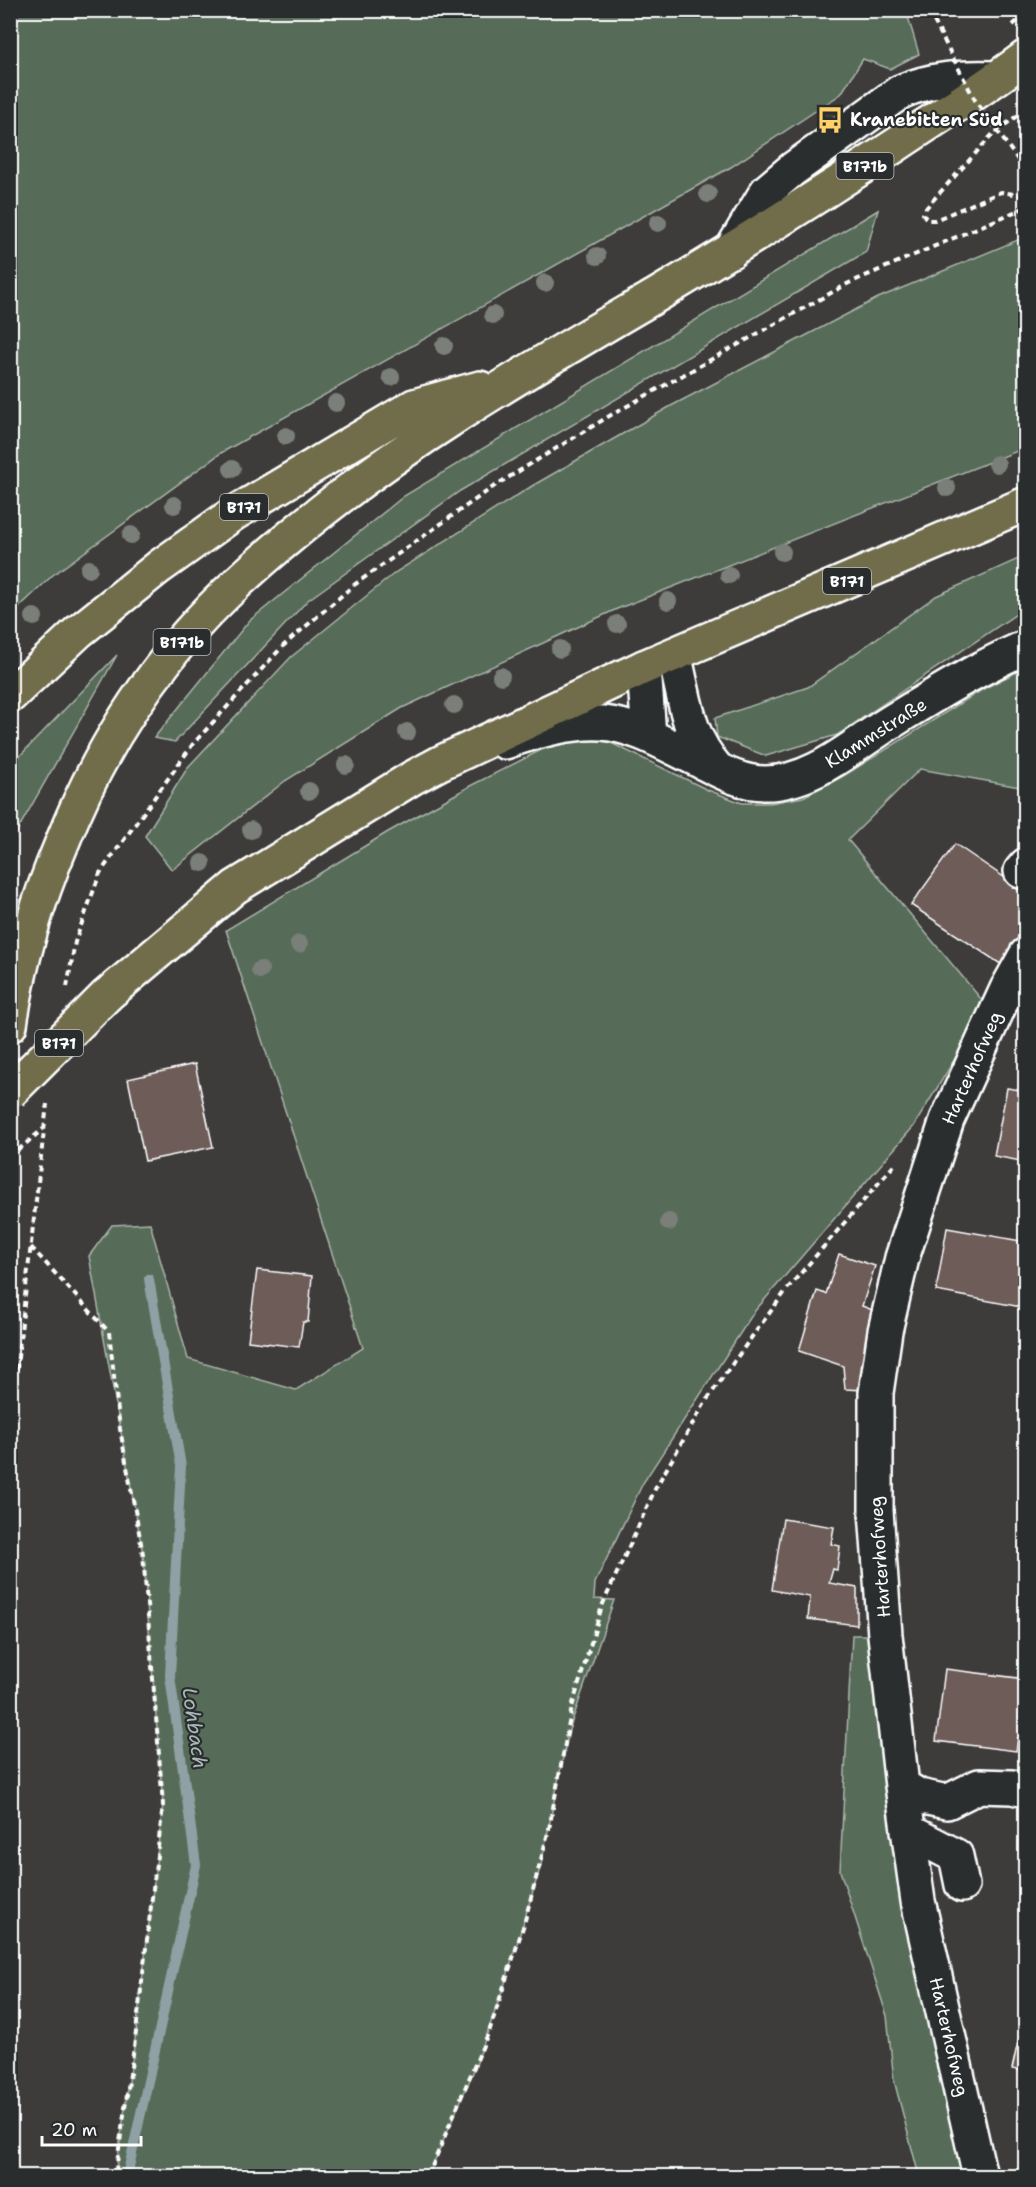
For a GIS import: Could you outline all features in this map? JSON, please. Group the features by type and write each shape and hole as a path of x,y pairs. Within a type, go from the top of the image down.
{"main road":[{"name":"B171b","path":"10,1025 16,986 32,924 50,870 76,808 106,749 168,658 248,572 329,504 430,431 514,378 731,251 864,166 1026,57"},
{"name":"B171","path":"10,696 102,612 233,514 414,406 514,378"},
{"name":"B171","path":"10,1092 107,995 235,887 412,778 659,661 1026,504"}],"street":[{"name":"Klammstraße","path":"440,763 527,734 575,725 603,723 648,736 736,778 765,783 808,774 893,720 1004,657 1026,647"},
{"path":"648,736 659,661"},
{"path":"659,661 696,739 718,770"},
{"name":"Harterhofweg","path":"980,2176 918,1901 902,1786 885,1635 876,1511 876,1393 885,1331 902,1258 947,1120 1008,989 1026,956"},
{"path":"902,1786 919,1796 947,1802 979,1786 1012,1787 1026,1790"},
{"path":"908,1831 956,1856 962,1885"}],"path":[{"path":"931,10 934,21 975,100 1026,169"},
{"path":"1007,10 1019,18 1026,14"},
{"path":"1026,109 993,134 923,214 927,220 935,220 1002,192 1026,196"},
{"path":"67,989 75,942 100,873 106,864 193,744 283,646 354,585 496,486 622,409 849,283 1026,207"},
{"path":"10,1411 14,1401 43,1129 49,1095"},
{"path":"10,1157 43,1129"},
{"path":"428,2176 490,2029 524,1924 547,1838 572,1707 602,1606 656,1487 706,1401 782,1297 901,1158"},
{"path":"31,1247 109,1332 120,1429 143,1554 163,1804 135,2040 115,2176"}],"green space":[{"path":"11,10 906,10 919,54 890,69 863,59 841,94 731,167 221,453 53,575 11,615"},
{"path":"878,210 866,252 460,491 308,600 175,742 154,738 249,621 404,496"},
{"path":"1025,237 1025,448 617,609 402,708 285,781 172,870 145,836 188,767 291,657 396,572 532,486 671,406 878,298"},
{"path":"1025,556 1025,608 837,735 766,756 717,737 715,718 808,687 936,596"},
{"path":"117,655 16,833 11,855 11,765"},
{"path":"1025,668 1025,788 920,769 848,840 987,1006 914,1126 754,1312 643,1483 595,1583 594,1599 614,1600 568,1733 541,1865 505,1983 475,2068 428,2176 115,2176 135,2040 163,1805 143,1554 89,1256 112,1225 150,1223 188,1359 296,1390 363,1348 226,930 388,832 472,785 557,742 589,736 607,741 708,790 742,803 770,803 803,797 845,775 985,688"},
{"path":"852,1635 885,1635 980,2176 919,2176 894,2080 887,2016 840,1871"}],"building":[{"path":"955,844 1026,892 1026,931 1002,965 911,905"},
{"path":"195,1064 213,1147 145,1161 128,1079"},
{"path":"1007,1088 1026,1091 1026,1162 994,1156"},
{"path":"947,1228 1026,1242 1026,1308 936,1291"},
{"path":"839,1254 875,1266 862,1306 878,1312 864,1390 845,1389 843,1366 799,1351 817,1291 826,1294"},
{"path":"257,1270 312,1276 308,1322 303,1322 299,1347 248,1341"},
{"path":"783,1519 834,1527 831,1544 840,1546 837,1570 833,1569 829,1583 857,1588 857,1625 808,1619 810,1597 772,1590"},
{"path":"945,1669 1026,1679 1022,1706 1026,1707 1026,1741 1018,1738 1016,1751 936,1741"},
{"path":"1026,1899 1026,1924 1020,1922"},
{"path":"1023,2019 1026,2019 1026,2072 1012,2069"}],"waterway":[{"name":"Lohbach","path":"127,2176 196,1865 170,1676 181,1466 149,1279"}],"place":[{"name":"Kranebitten Süd","path":"830,120"}]}
